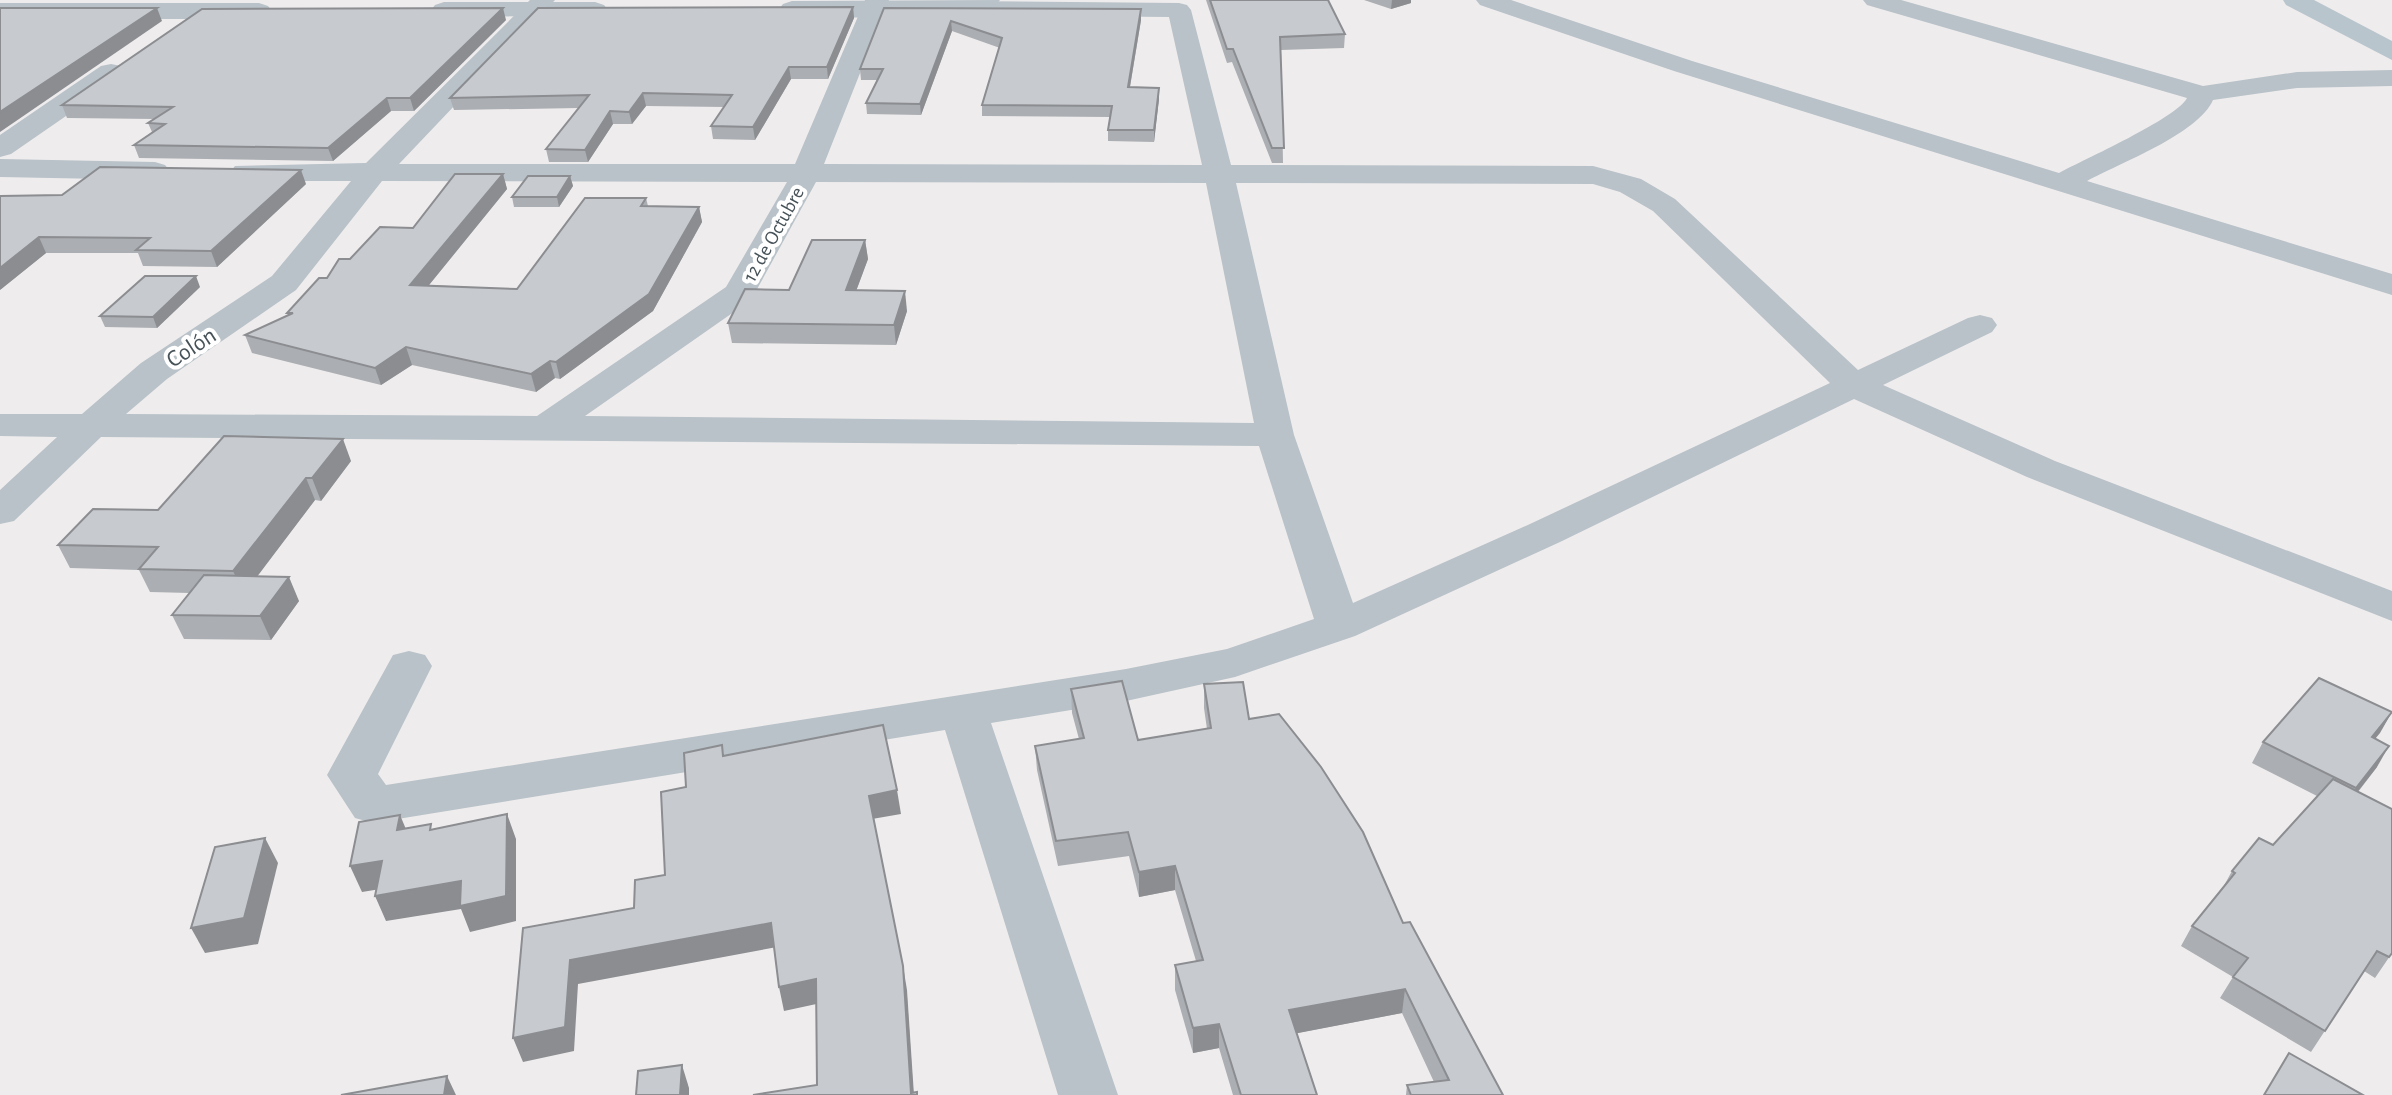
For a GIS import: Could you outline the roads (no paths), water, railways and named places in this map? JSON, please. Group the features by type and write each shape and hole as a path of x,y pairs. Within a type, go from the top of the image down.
{"main road":[{"path":"2295,0 2392,52"}],"street":[{"path":"960,8 988,0"},
{"path":"1488,0 1683,66 2392,285"},
{"path":"1875,0 2202,94 2261,81 2294,78 2392,78"},
{"path":"766,9 876,4 1179,10 1219,175 1275,435 1339,626"},
{"name":"12 de Octubre","path":"545,427 739,293 806,174 876,4"},
{"path":"422,10 538,5 627,9"},
{"name":"Colón","path":"0,512 88,428 154,371 284,283 372,174 538,5"},
{"path":"0,11 207,6 279,11"},
{"path":"162,37 207,6"},
{"path":"0,148 137,54"},
{"path":"2063,182 2171,125 2195,109 2202,94"},
{"path":"0,168 186,171"},
{"path":"217,172 1593,175 1618,179 1642,189 1664,205 1854,386 2041,469 2392,607"},
{"path":"409,666 352,775 373,805 1126,685 1235,662 1339,626 1545,533 1980,325"},
{"path":"0,425 1275,435"},
{"path":"963,711 1088,1095"}]}
